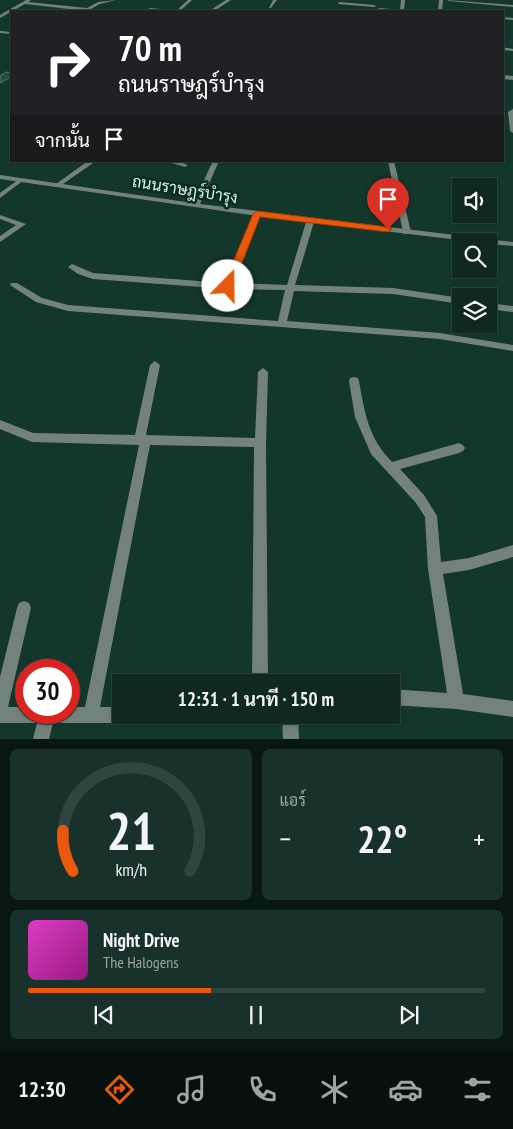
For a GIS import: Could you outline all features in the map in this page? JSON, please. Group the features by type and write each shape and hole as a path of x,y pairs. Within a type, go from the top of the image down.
{"street":[{"path":"12,10 30,0"},
{"path":"25,3 86,10 99,3 114,0"},
{"path":"179,10 190,0"},
{"path":"213,10 229,0"},
{"path":"270,7 274,0"},
{"path":"380,9 402,10 402,0"},
{"path":"449,0 513,6"},
{"path":"358,10 337,8 340,2 374,6"},
{"path":"148,10 161,10"},
{"path":"513,111 511,112 513,131"},
{"path":"58,185 92,162"},
{"path":"172,162 185,165"},
{"path":"196,204 216,162"},
{"path":"391,162 407,232"},
{"name":"ถนนราษฎร์บำรุง","path":"0,176 257,214 452,237"},
{"path":"0,196 21,180"},
{"path":"228,286 257,214"},
{"path":"0,217 22,224 0,240"},
{"path":"282,324 290,289 311,219"},
{"name":"ถนนราษฎร์บำรุง","path":"497,242 513,244"},
{"path":"72,267 81,274 93,277 107,276 290,289 394,291 452,300"},
{"path":"14,285 39,300 68,308 440,336 513,348"},
{"path":"497,307 513,309"},
{"path":"91,716 155,365"},
{"path":"260,674 260,443 263,372"},
{"path":"354,381 360,417 379,457 420,499 431,516 435,569 456,701"},
{"path":"0,424 32,437 260,443"},
{"path":"390,467 460,448"},
{"path":"435,569 469,564 513,552"},
{"path":"0,710 24,608"},
{"path":"400,698 456,701 513,709"},
{"path":"0,715 15,715"},
{"path":"80,716 112,716"},
{"path":"41,739 45,724"},
{"path":"290,724 291,739"}],"building":[{"path":"6,72 10,73 10,78 0,83 0,76"}],"route":[{"path":"228,286 257,214 388,229"}]}
